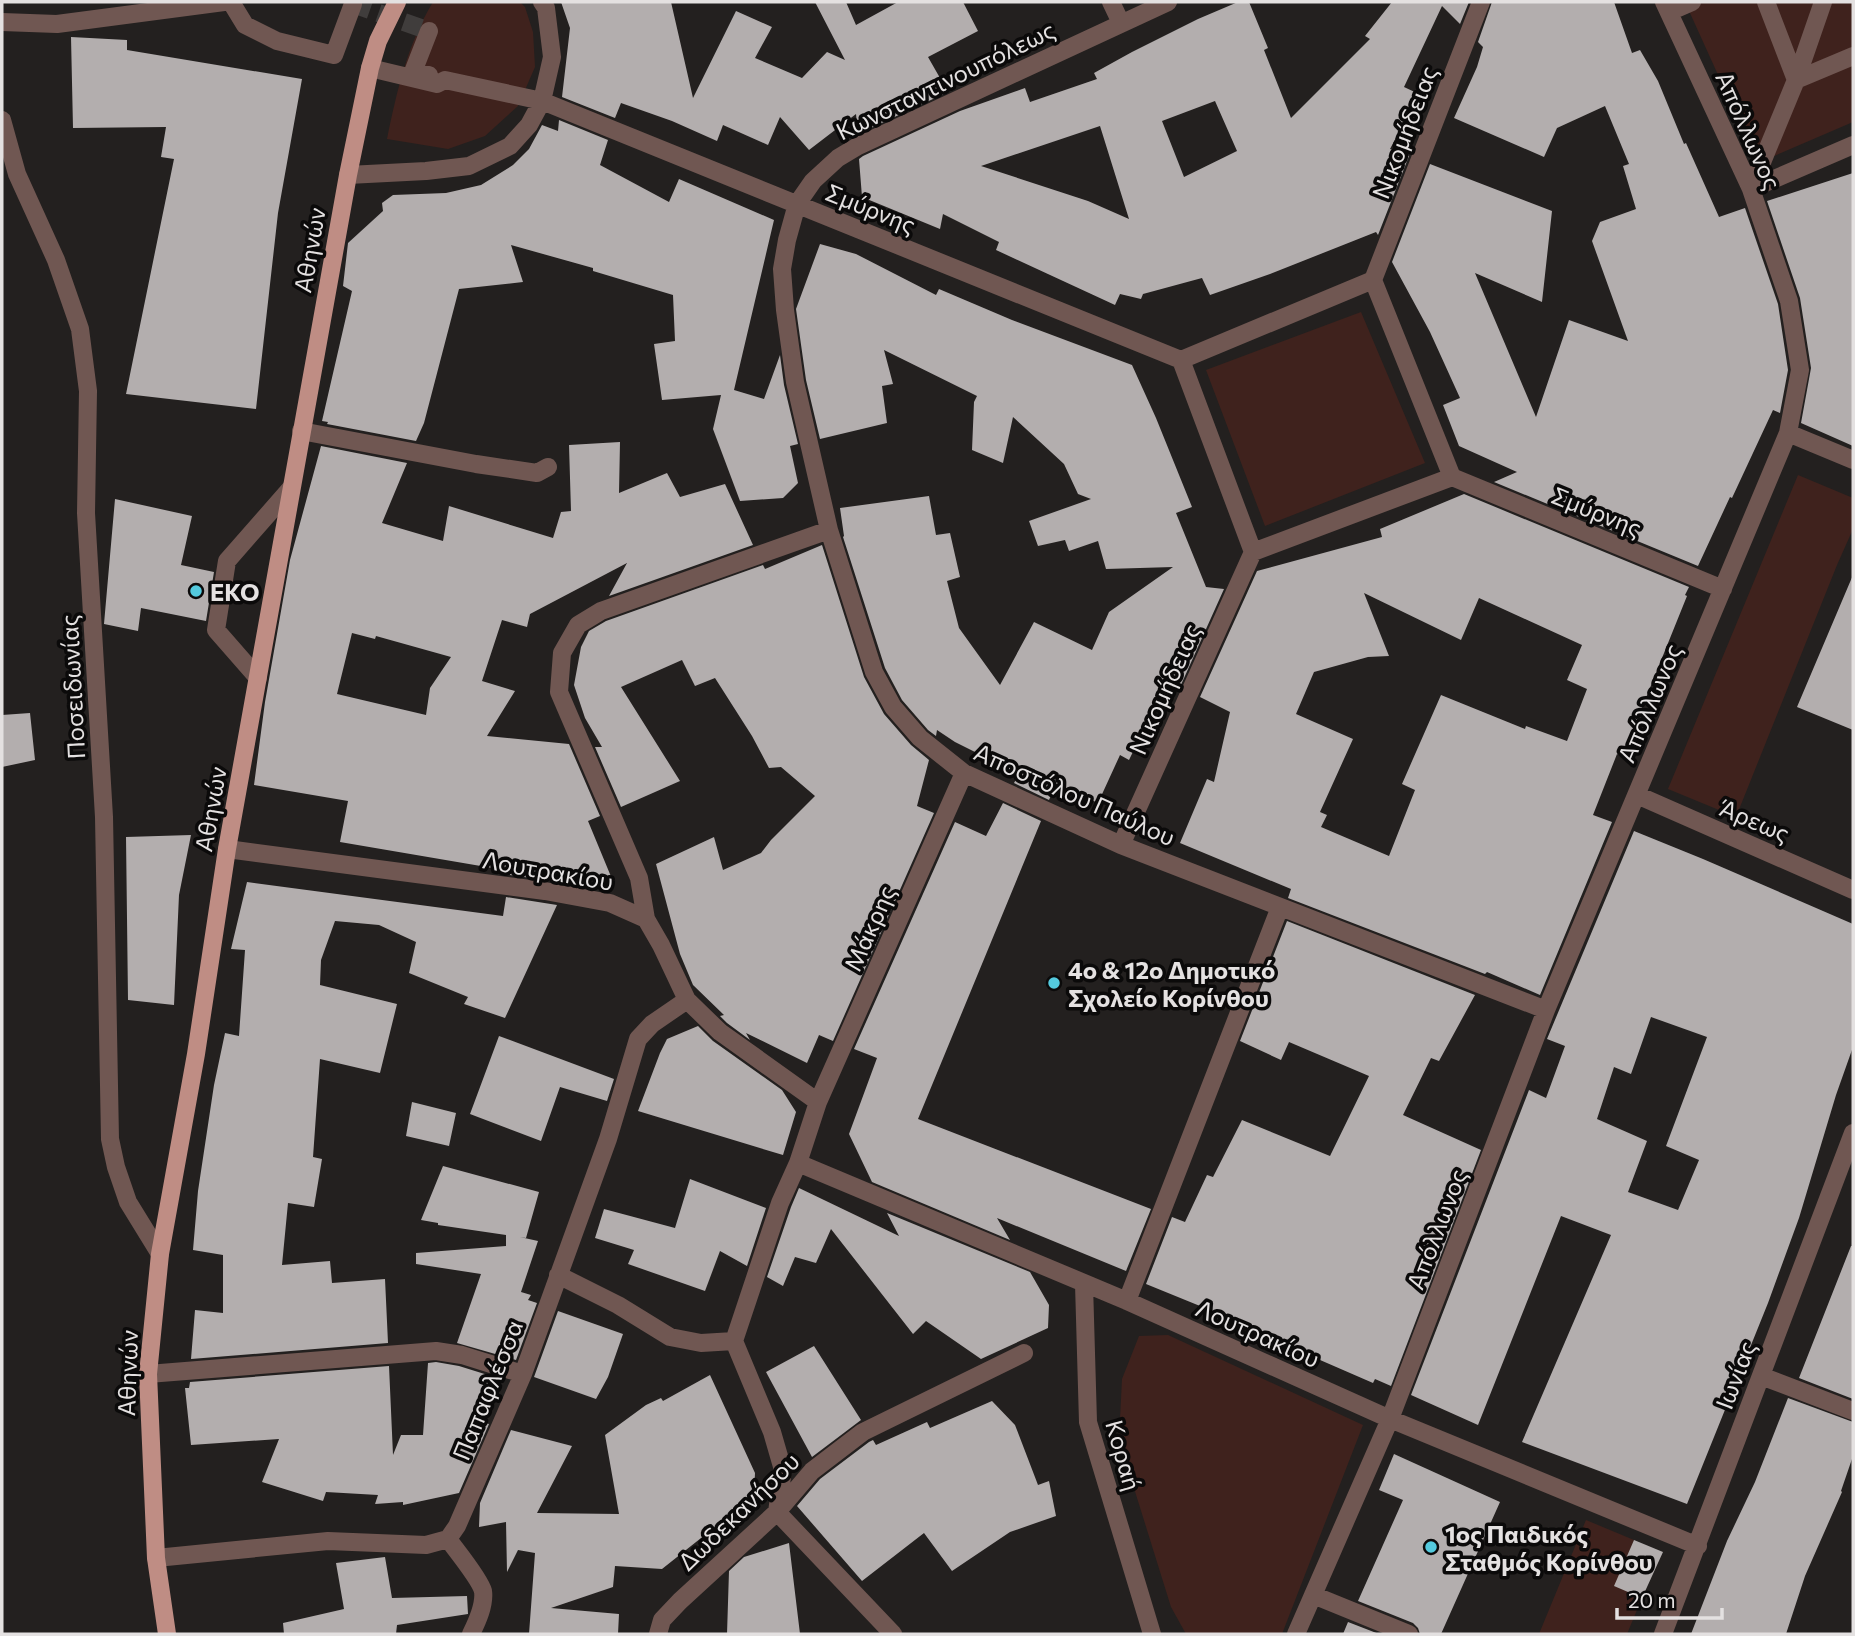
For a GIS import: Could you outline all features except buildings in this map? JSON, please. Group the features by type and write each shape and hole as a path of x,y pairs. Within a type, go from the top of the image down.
{"main road":[{"name":"Αθηνών","path":"167,1634 156,1558 148,1374 160,1254 196,1054 227,849 348,175 370,68 378,41 397,2"}],"street":[{"path":"2,22 57,24 223,2"},
{"path":"231,2 245,25 277,41 334,55 353,4"},
{"path":"348,175 469,166 510,146 529,125 542,100 552,57 547,8 542,2"},
{"path":"1111,2 1121,23"},
{"name":"Κωνσταντινουπόλεως","path":"797,204 813,181 838,158 858,146 1168,2"},
{"name":"Νικομήδειας","path":"1373,280 1481,2"},
{"path":"1666,7 1692,2"},
{"path":"1766,2 1796,80"},
{"path":"1751,189 1796,80 1823,2"},
{"name":"Απόλλωνος","path":"1296,1634 1390,1419 1546,1010 1788,433 1800,370 1789,301 1751,189 1666,7"},
{"path":"429,31 413,72 446,80"},
{"path":"1796,80 1853,56"},
{"path":"370,68 437,84 446,80"},
{"name":"Σμύρνης","path":"446,80 542,100 1181,360"},
{"name":"Ποσειδωνίας","path":"2,120 17,174 56,260 80,329 88,391 86,513 104,817 110,1139 128,1202 160,1254"},
{"path":"1751,189 1853,145"},
{"name":"Αποστόλου Παύλου","path":"797,204 782,269 785,310 795,382 829,530 874,672 892,707 920,738 964,774 1121,845 1546,1010"},
{"path":"1373,280 1452,477 1252,552 1181,360 1373,280"},
{"path":"302,431 537,473 548,467"},
{"path":"1788,433 1853,460"},
{"name":"Σμύρνης","path":"1452,477 1723,589"},
{"path":"258,678 216,630 227,561 291,488"},
{"path":"818,1102 720,1032 687,1000 646,919 639,878 559,692 562,653 578,625 601,611 829,530"},
{"name":"Νικομήδειας","path":"1121,845 1252,552"},
{"name":"Μάκρης","path":"734,1341 780,1203 798,1164 818,1102 964,774"},
{"name":"Άρεως","path":"1637,796 1853,890"},
{"name":"Λουτρακίου","path":"227,849 545,891 610,903 646,919"},
{"path":"1128,1301 1280,907"},
{"name":"Παπαφλέσσα","path":"448,1539 457,1526 523,1374 608,1139 638,1039 652,1024 687,1000"},
{"name":"Ιωνίας","path":"1663,1634 1853,1133"},
{"name":"Λουτρακίου","path":"798,1164 1128,1301 1390,1419 1698,1546"},
{"path":"558,1275 618,1305 670,1337 701,1343 734,1341 772,1432 783,1470 777,1512 893,1634"},
{"name":"Κοραή","path":"1084,1284 1088,1422 1152,1634"},
{"path":"148,1374 436,1350 462,1354 523,1374"},
{"name":"Δωδεκανήσου","path":"658,1634 662,1620 777,1512 812,1471 863,1432 1024,1353"},
{"path":"1761,1376 1853,1411"},
{"path":"156,1558 328,1541 426,1545 448,1539 483,1591 481,1609 471,1634"},
{"path":"1313,1595 1409,1634"}],"shaded area":[{"path":"433,2 520,2 525,7 533,32 535,67 518,106 485,136 448,149 387,139 410,52"},
{"path":"1685,2 1853,2 1853,122 1758,163"},
{"path":"1361,312 1425,463 1265,526 1206,370"},
{"path":"1798,475 1853,498 1853,529 1736,817 1668,789"},
{"path":"1168,1335 1363,1425 1282,1634 1186,1634 1171,1607 1119,1440 1122,1379 1139,1336"},
{"path":"1586,1520 1634,1540 1615,1586 1642,1598 1627,1634 1539,1634"}],"tunnel":[{"path":"353,4 429,31"}],"place":[{"name":"EKO","path":"196,591"},
{"name":"4ο & 12ο Δημοτικό Σχολείο Κορίνθου","path":"1054,983"},
{"name":"1ος Παιδικός Σταθμός Κορίνθου","path":"1431,1547"}]}
